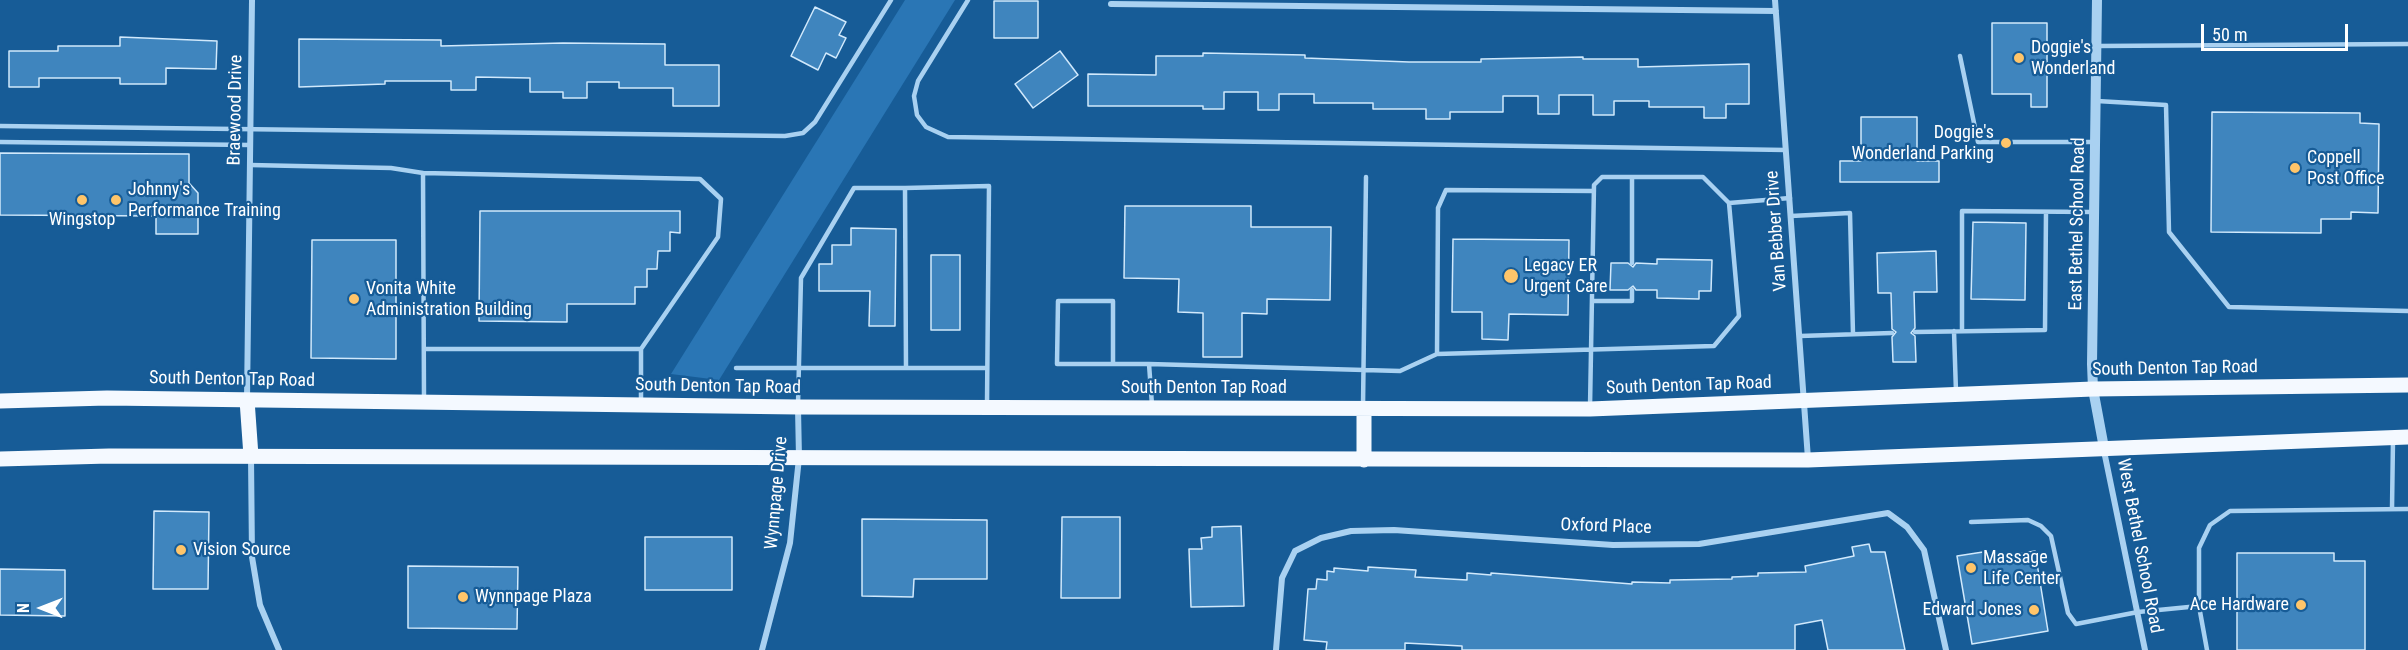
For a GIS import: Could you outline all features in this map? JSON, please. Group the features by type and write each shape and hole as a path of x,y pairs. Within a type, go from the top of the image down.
{"main road":[{"name":"South Denton Tap Road","path":"0,401 107,398 798,407 1590,409 2093,389 2408,386"},
{"path":"247,400 251,456"},
{"path":"1364,409 1364,460"},
{"path":"0,459 251,456 1808,460 2401,437"}],"street":[{"name":"Braewood Drive","path":"247,400 252,0"},
{"name":"Van Bebber Drive","path":"1775,0 1808,460"},
{"name":"East Bethel School Road","path":"2097,0 2093,389 2104,448"},
{"path":"1111,4 1776,11"},
{"name":"Wynnpage Drive","path":"762,650 790,543 799,458 798,407"},
{"name":"West Bethel School Road","path":"2104,448 2145,650"},
{"path":"251,456 252,557 260,605 279,650"},
{"name":"Oxford Place","path":"1276,650 1282,578 1295,551 1321,538 1351,531 1394,530 1613,545 1699,544 1888,513 1907,527 1924,550 1946,650"}],"lane":[{"path":"0,126 786,136 803,133 815,123 891,0"},
{"path":"968,0 918,81 914,96 917,115 926,127 948,137 1786,150"},
{"path":"2097,46 2408,44"},
{"path":"1960,56 1978,142 2095,142"},
{"path":"2096,101 2166,105 2169,232 2229,307 2408,311"},
{"path":"0,142 250,146"},
{"path":"250,165 391,168 423,173 700,178 721,199 718,237 641,350 641,405"},
{"path":"423,173 424,402"},
{"path":"1364,409 1366,177"},
{"path":"1113,364 1113,301 1058,300 1057,364 1113,364 1149,364 1400,371 1437,354 1591,351 1714,346 1738,316 1730,203 1703,177 1602,177 1594,184 1594,191 1591,351 1590,409"},
{"path":"1632,177 1632,263"},
{"path":"798,407 801,278 854,188 988,186 987,407"},
{"path":"905,188 906,368"},
{"path":"1437,354 1437,208 1446,190 1594,191"},
{"path":"1730,203 1790,198"},
{"path":"1962,331 1962,211 2094,212"},
{"path":"1915,332 2045,330 2046,212"},
{"path":"1791,216 1850,213 1853,334"},
{"path":"1592,301 1632,300 1632,290"},
{"path":"1954,331 1956,395"},
{"path":"1800,336 1892,333"},
{"path":"424,349 641,350"},
{"path":"1149,364 1152,408"},
{"path":"736,368 987,368"},
{"path":"2392,509 2401,437"},
{"path":"2207,650 2199,606 2199,548 2210,525 2230,511 2408,509"},
{"path":"1971,522 2028,520 2041,526 2051,536 2068,613 2076,624 2138,612 2199,606"}],"shaded area":[{"path":"905,0 955,0 719,380 671,374"}],"building":[{"path":"994,1 1038,1 1038,38 994,38"},
{"path":"815,7 846,22 839,35 846,38 836,58 826,53 818,70 791,56"},
{"name":"Doggie's Wonderland","path":"1992,23 2047,23 2047,107 2031,107 2031,94 1992,94"},
{"path":"120,37 217,41 216,69 166,68 166,84 120,84 120,78 39,78 39,87 9,87 9,51 58,51 58,46 120,46"},
{"path":"299,39 441,40 441,46 563,43 665,44 665,65 719,65 719,106 673,106 673,88 619,88 619,82 587,82 587,98 563,98 563,92 530,92 530,78 476,77 476,90 451,90 451,81 385,81 385,84 299,87"},
{"path":"1060,51 1078,75 1033,108 1015,84"},
{"path":"1203,53 1305,55 1305,58 1409,62 1481,62 1481,59 1583,57 1583,59 1638,59 1638,67 1749,64 1749,104 1726,104 1726,118 1704,118 1704,107 1649,107 1649,101 1614,101 1614,115 1593,115 1593,95 1559,95 1559,114 1538,114 1538,96 1503,96 1503,112 1450,112 1450,119 1426,119 1426,109 1373,109 1373,103 1314,103 1314,94 1279,94 1279,110 1258,110 1258,92 1224,92 1224,109 1203,109 1203,106 1088,106 1088,74 1156,75 1156,56 1203,56"},
{"name":"Coppell Post Office","path":"2212,112 2360,113 2360,123 2379,124 2378,213 2351,212 2351,219 2321,219 2321,233 2211,232"},
{"path":"1861,117 1917,117 1917,161 1939,161 1939,182 1840,182 1840,161 1861,161"},
{"path":"0,153 189,154 189,183 198,193 198,234 156,234 156,216 0,215"},
{"path":"1125,206 1251,206 1251,227 1331,227 1330,300 1267,299 1267,314 1242,313 1242,357 1203,357 1203,313 1178,312 1179,279 1124,278"},
{"path":"480,211 680,211 680,233 670,232 670,251 658,251 657,269 647,269 647,287 635,287 635,304 567,304 567,322 479,321"},
{"path":"1973,222 2026,223 2025,300 1971,299"},
{"path":"851,228 896,229 895,326 869,326 870,291 819,291 819,264 832,264 832,245 851,245"},
{"name":"Legacy ER Urgent Care","path":"1453,239 1569,240 1568,315 1509,314 1508,340 1482,339 1482,312 1452,312"},
{"name":"Vonita White Administration Building","path":"312,240 396,240 396,359 311,358"},
{"path":"1936,251 1937,292 1914,292 1915,328 1911,333 1915,336 1916,362 1893,362 1892,337 1896,332 1892,329 1891,293 1878,293 1877,253"},
{"path":"931,255 960,255 960,330 931,330"},
{"path":"1657,259 1712,260 1711,291 1699,291 1699,299 1657,298 1657,290 1636,290 1633,286 1628,290 1610,290 1611,263 1628,263 1633,267 1636,263 1657,264"},
{"name":"Vision Source","path":"154,511 209,512 208,589 153,589"},
{"path":"1062,517 1120,517 1120,598 1061,598"},
{"path":"862,519 987,520 987,579 914,579 913,597 862,596"},
{"path":"1241,526 1244,606 1191,607 1189,549 1202,549 1201,538 1212,537 1212,527"},
{"path":"645,537 732,537 732,590 645,590"},
{"path":"1869,544 1871,552 1885,552 1905,650 1828,650 1822,620 1795,625 1795,650 1462,650 1462,646 1405,643 1405,650 1326,650 1327,642 1304,640 1308,589 1316,589 1317,579 1327,580 1327,571 1334,572 1334,568 1368,571 1368,567 1416,570 1415,577 1467,580 1467,573 1491,575 1491,573 1632,584 1632,582 1670,583 1670,580 1732,579 1732,577 1758,576 1758,573 1806,572 1805,566 1854,556 1852,547"},
{"path":"2035,551 2048,631 1972,644 1957,556 1983,552 1984,560"},
{"name":"Ace Hardware","path":"2237,553 2334,553 2334,561 2365,561 2365,650 2237,650"},
{"name":"Wynnpage Plaza","path":"408,566 518,567 517,629 408,628"},
{"path":"0,569 65,570 65,616 0,615"}],"place":[{"name":"Doggie's Wonderland","path":"2019,58"},
{"name":"Doggie's Wonderland Parking","path":"2006,143"},
{"name":"Coppell Post Office","path":"2295,168"},
{"name":"Wingstop","path":"82,200"},
{"name":"Johnny's Performance Training","path":"116,200"},
{"name":"Legacy ER Urgent Care","path":"1511,276"},
{"name":"Vonita White Administration Building","path":"354,299"},
{"name":"Vision Source","path":"181,550"},
{"name":"Massage Life Center","path":"1971,568"},
{"name":"Wynnpage Plaza","path":"463,597"},
{"name":"Ace Hardware","path":"2301,605"},
{"name":"Edward Jones","path":"2034,610"}]}
